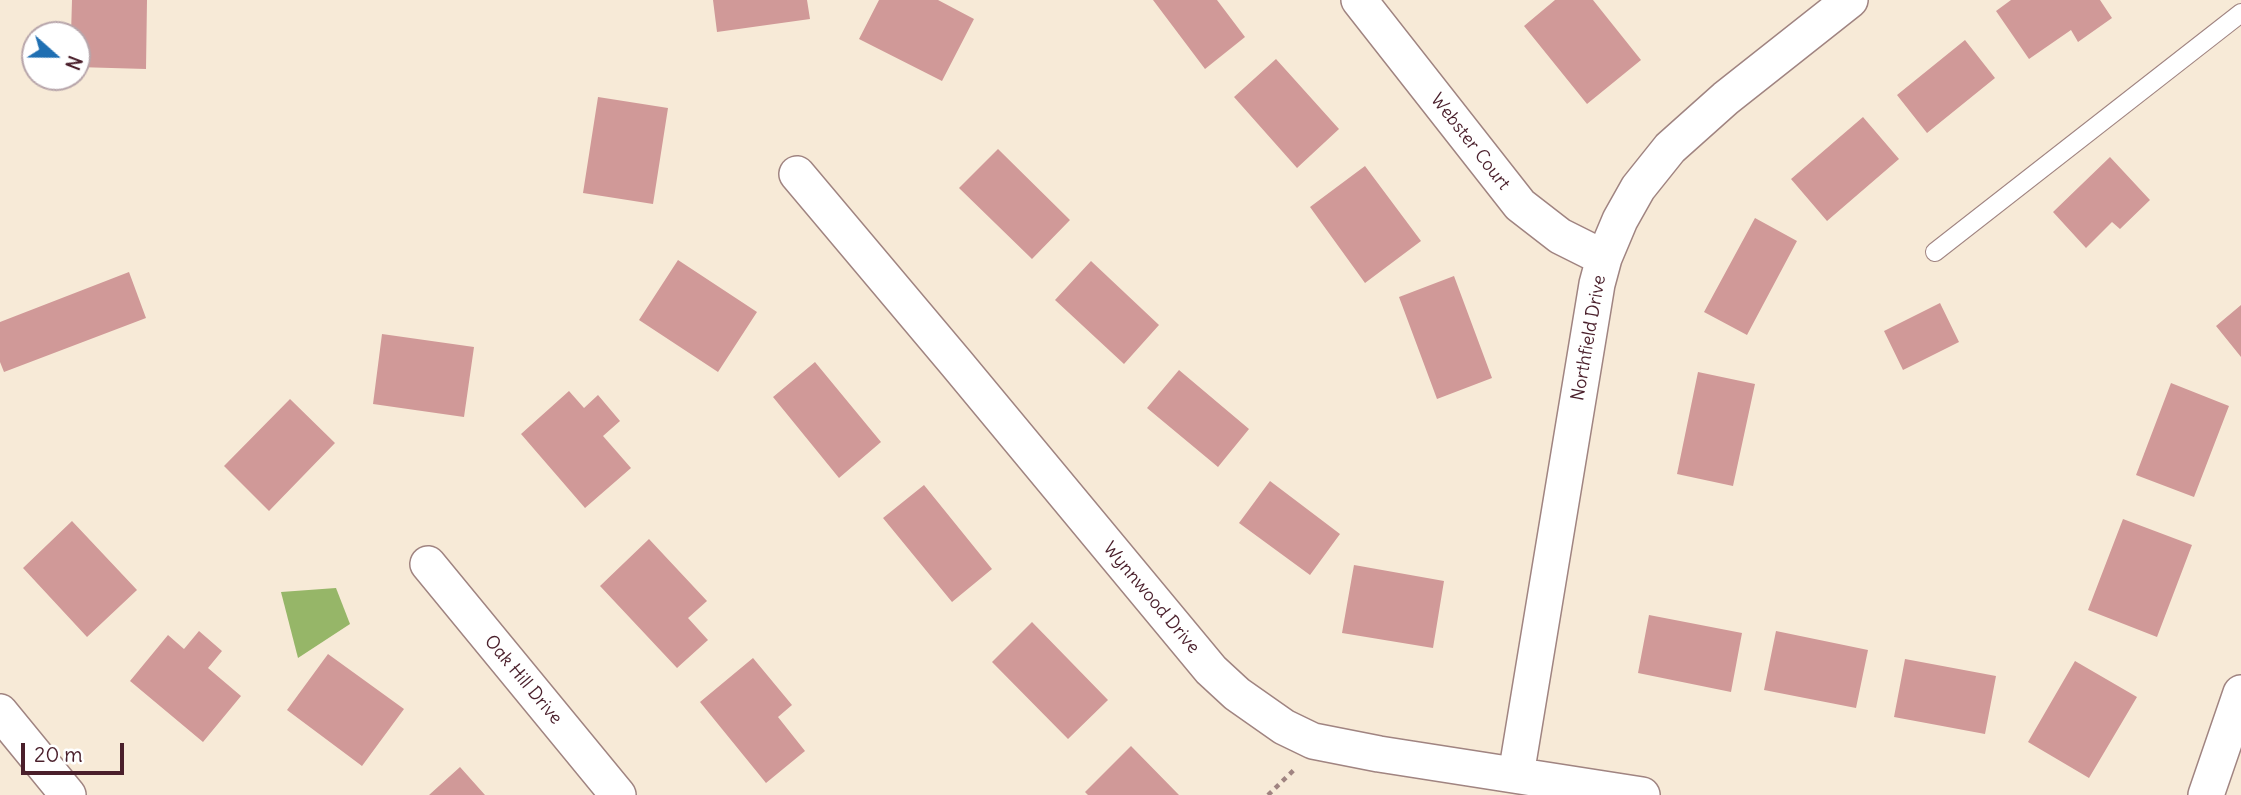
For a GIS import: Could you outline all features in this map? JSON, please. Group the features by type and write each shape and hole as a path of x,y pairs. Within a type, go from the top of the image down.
{"street":[{"name":"Webster Court","path":"1359,0 1520,205 1560,236 1604,258"},
{"name":"Northfield Drive","path":"1516,775 1597,284 1604,258 1620,220 1639,188 1670,148 1726,99 1850,0"},
{"name":"Wynnwood Drive","path":"797,174 1211,670 1237,694 1284,727 1313,741 1642,795"},
{"name":"Oak Hill Drive","path":"428,565 618,795"},
{"path":"2206,795 2241,693"},
{"path":"0,712 68,795"}],"lane":[{"path":"1935,252 2241,13"}],"green space":[{"path":"336,588 350,624 298,658 281,592"}],"building":[{"path":"72,0 147,0 146,69 91,67 91,21 71,21"},
{"path":"713,0 807,0 810,19 717,32"},
{"path":"879,0 938,0 974,19 942,81 859,39"},
{"path":"1153,0 1217,0 1245,37 1205,69"},
{"path":"1555,0 1593,0 1641,60 1587,104 1524,26"},
{"path":"2011,0 2100,0 2112,18 2078,42 2071,30 2029,59 1996,11"},
{"path":"1965,40 1995,78 1927,133 1897,95"},
{"path":"1276,59 1339,129 1297,168 1234,97"},
{"path":"598,97 668,108 653,204 583,193"},
{"path":"1863,117 1899,159 1827,221 1791,179"},
{"path":"998,149 1070,220 1032,259 959,188"},
{"path":"2110,157 2150,200 2120,229 2112,222 2086,248 2053,212"},
{"path":"1365,166 1421,241 1365,283 1310,207"},
{"path":"1755,218 1797,241 1747,335 1704,312"},
{"path":"678,260 757,312 718,372 639,320"},
{"path":"1091,261 1159,325 1124,364 1055,300"},
{"path":"129,272 146,318 4,372 0,362 0,322"},
{"path":"1454,276 1492,378 1437,399 1399,297"},
{"path":"1940,303 1959,342 1903,370 1884,331"},
{"path":"2241,305 2241,357 2216,326"},
{"path":"382,334 474,347 464,417 373,404"},
{"path":"815,362 881,442 839,478 773,397"},
{"path":"1179,370 1249,429 1218,467 1147,408"},
{"path":"1698,372 1755,384 1733,486 1677,474"},
{"path":"2171,383 2229,406 2194,497 2136,475"},
{"path":"569,391 584,408 598,395 620,421 603,436 631,468 585,508 521,434"},
{"path":"290,399 335,443 269,511 224,466"},
{"path":"1270,481 1340,534 1310,575 1239,523"},
{"path":"924,485 992,569 952,602 883,518"},
{"path":"2123,519 2192,545 2157,637 2088,610"},
{"path":"72,521 137,590 87,637 23,568"},
{"path":"649,539 707,601 688,618 708,640 677,668 600,586"},
{"path":"1354,565 1444,581 1433,648 1342,633"},
{"path":"1649,615 1742,633 1731,692 1638,673"},
{"path":"1032,622 1108,700 1068,739 992,662"},
{"path":"199,631 222,651 208,668 241,696 203,742 130,681 168,635 184,649"},
{"path":"1776,631 1868,650 1856,708 1764,690"},
{"path":"328,654 404,709 362,766 287,710"},
{"path":"753,658 792,705 778,717 805,751 766,783 700,702"},
{"path":"1905,659 1996,676 1985,734 1894,717"},
{"path":"2075,661 2137,697 2089,778 2028,742"},
{"path":"1131,746 1179,795 1088,795 1085,792"},
{"path":"460,767 485,795 429,795"}]}
